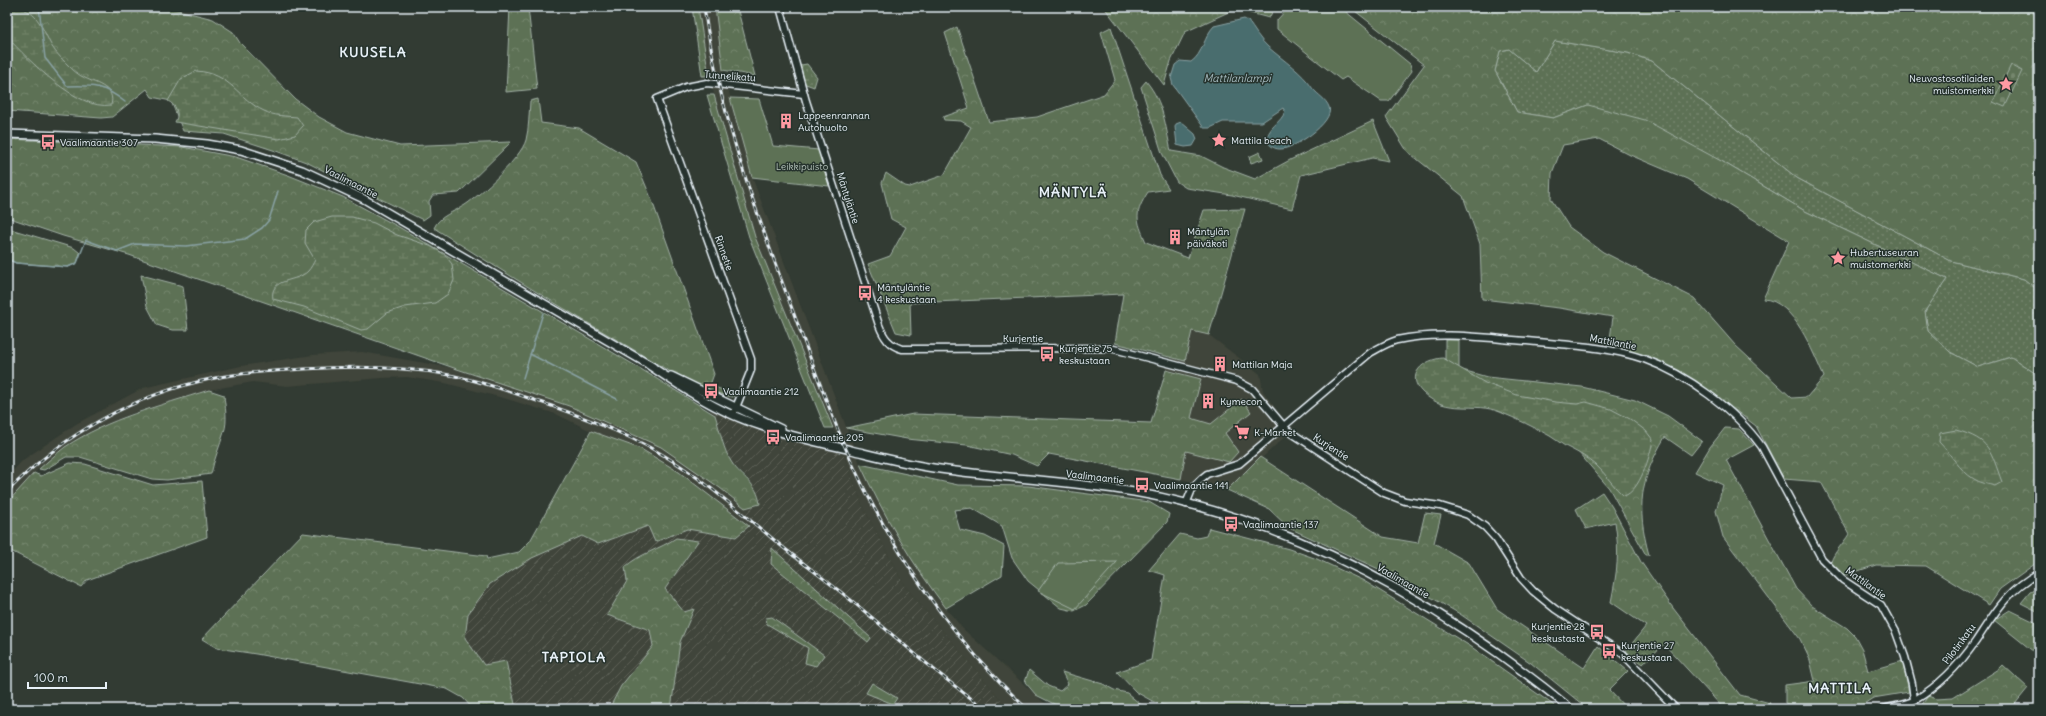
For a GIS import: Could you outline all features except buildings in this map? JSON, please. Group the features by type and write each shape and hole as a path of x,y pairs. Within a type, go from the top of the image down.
{"main road":[{"name":"Vaalimaantie","path":"7,134 155,138 207,144 240,150 302,170 364,199 649,365 803,439"},
{"name":"Vaalimaantie","path":"649,365 684,389 734,415 764,427 803,439 938,469 1135,492 1186,504 1231,517 1294,539 1335,556 1393,585 1466,630 1541,684 1571,709"}],"street":[{"name":"Mäntyläntie","path":"780,7 804,94 879,326 883,336 892,345"},
{"name":"Tunnelikatu","path":"656,99 686,87 707,83 804,94"},
{"name":"Rinnetie","path":"656,99 751,359 751,370 734,415"},
{"name":"Mattilantie","path":"1186,504 1193,487 1207,474 1239,464 1370,353 1396,341 1430,336 1476,337 1594,348 1621,352 1644,359 1680,376 1703,392 1742,423 1752,433 1762,447 1822,559 1843,580 1881,604 1896,632 1906,657 1914,700"},
{"name":"Kurjentie","path":"892,345 902,349 1110,348 1249,386 1282,426 1392,497 1415,504 1440,506 1468,515 1484,527 1496,539 1521,578 1533,591 1555,609 1623,654 1676,709"},
{"name":"Pilotinkatu","path":"1883,709 1914,700 1942,680 1959,663 1996,609 2008,595 2027,579 2039,573"}],"shaded area":[{"path":"698,7 715,7 723,70 752,177 860,464 872,491 931,589 962,628 1051,709 957,709 749,526 679,472 641,449 591,431 556,414 507,399 445,383 407,377 287,386 253,382 209,390 133,413 96,429 64,448 34,473 7,503 7,477 23,460 76,424 143,388 241,366 313,355 362,352 453,368 569,406 661,447 720,488 1007,707 905,587 863,507 841,447 755,237 709,76"},
{"path":"1192,331 1209,335 1260,374 1263,391 1291,431 1227,490 1181,479 1186,451 1225,433 1242,399 1211,425 1191,418 1166,370 1169,358 1185,361"},
{"path":"715,402 743,416 784,432 841,447 863,507 905,587 1009,709 495,709 452,669 456,602 518,562 591,431 641,449 679,472 749,526 745,508 760,504 750,481 728,457 715,415 710,412"}],"green space":[{"path":"7,7 166,7 213,19 233,32 240,43 295,99 319,117 347,132 400,146 511,142 459,193 433,195 429,201 430,215 423,220 306,162 224,134 183,131 171,101 152,97 147,89 112,117 101,118 7,111"},
{"path":"7,7 24,10 35,17 43,28 54,49 65,62 74,71 104,87 111,94 111,105 98,105 69,92 54,82 28,58 7,37"},
{"path":"510,7 528,7 537,89 506,92"},
{"path":"692,7 698,7 709,76 702,76"},
{"path":"715,7 737,7 755,76 723,70"},
{"path":"1104,7 1275,7 1269,18 1235,9 1185,32 1171,61 1164,85"},
{"path":"1289,7 1340,7 1410,64 1412,71 1389,101 1381,101 1346,77 1341,80 1277,29 1277,20"},
{"path":"1350,7 2039,7 2039,291 2024,279 1951,261 1797,178 1652,61 1628,53 1555,41 1536,72 1509,49 1500,51 1495,71 1517,112 1553,118 1588,105 1645,120 1723,162 1805,211 1947,279 1925,311 1928,331 1950,352 1978,367 2011,357 2039,376 2039,561 2000,589 1989,605 1926,566 1876,565 1846,575 1835,571 1831,562 1832,558 1849,534 1821,482 1784,479 1756,426 1678,370 1645,355 1609,346 1613,317 1559,308 1482,299 1480,244 1463,196 1407,151 1386,117 1424,65","holes":["1599,139 1630,155 1687,179 1789,241 1763,299 1774,302 1784,308 1793,318 1808,342 1824,377 1807,397 1792,398 1735,345 1694,298 1603,252 1569,227 1551,199 1552,173 1563,145"]},
{"path":"957,27 989,122 1037,117 1104,94 1115,80 1101,32 1111,27 1160,175 1169,189 1148,192 1140,206 1138,217 1140,228 1146,242 1188,258 1204,210 1245,209 1209,335 1192,331 1185,361 1115,343 1123,294 910,303 911,335 896,332 868,264 890,256 906,227 891,219 882,183 886,173 905,186 910,187 944,175 971,127 961,121 944,120 943,117 969,108 945,33"},
{"path":"1555,41 1628,53 1652,61 1797,178 1951,261 2024,279 2039,291 2039,376 2011,357 1978,367 1950,352 1928,331 1925,311 1947,279 1805,211 1723,162 1588,105 1553,118 1517,112 1495,71 1500,51 1509,49 1536,72"},
{"path":"807,64 817,77 814,87 803,83 799,69 801,65"},
{"path":"2011,65 2022,71 2005,107 1993,102"},
{"path":"196,71 218,76 255,106 268,113 280,116 297,117 303,126 295,135 279,139 175,122 177,113 175,107 168,101 181,79"},
{"path":"1146,81 1152,89 1160,106 1171,151 1201,156 1223,167 1255,179 1290,160 1373,121 1389,161 1372,158 1301,175 1292,209 1232,195 1186,188 1177,182 1162,153 1141,87"},
{"path":"707,95 714,95 755,237 833,428 825,428 749,237"},
{"name":"Leikkipuisto","path":"730,98 759,99 773,146 819,150 829,186 752,177"},
{"path":"538,99 541,123 579,128 636,162 651,198 714,374 710,385 735,395 733,397 706,389 666,369 507,274 434,228 439,220 465,205 499,176 523,148 526,140 530,101"},
{"path":"7,139 182,147 236,157 288,175 343,197 397,226 636,366 715,415 729,458 756,490 760,504 745,508 720,488 661,447 569,406 454,368 129,255 63,236 7,217"},
{"path":"1260,152 1263,159 1251,163 1249,157"},
{"path":"332,217 352,217 374,223 397,235 430,246 444,254 452,264 454,280 448,294 435,303 405,307 387,313 368,329 361,330 304,307 273,299 275,287 285,281 303,275 309,270 315,260 305,243 306,230 314,222"},
{"path":"7,228 74,248 80,253 77,263 68,267 16,263 7,259"},
{"path":"141,275 183,286 188,330 172,330 157,325 147,306"},
{"path":"1445,340 1459,340 1459,369 1487,377 1582,387 1635,400 1668,416 1702,441 1691,455 1665,437 1650,466 1643,494 1642,508 1642,522 1649,555 1646,555 1609,488 1554,424 1445,380"},
{"path":"1443,358 1485,383 1517,395 1555,402 1577,404 1586,402 1611,409 1630,419 1646,431 1653,440 1647,463 1635,487 1630,493 1624,496 1589,459 1552,437 1500,412 1490,409 1451,406 1432,400 1423,393 1418,386 1415,380 1416,374 1423,365 1429,361"},
{"path":"1166,370 1201,379 1191,418 1211,424 1242,399 1251,412 1225,433 1238,452 1229,462 1186,451 1181,479 1049,454 1037,466 1012,455 967,445 907,439 846,428 913,414 1151,423"},
{"path":"209,390 224,395 226,418 225,428 211,474 167,480 152,479 80,457 66,457 44,470 39,469 65,447 99,428 153,407"},
{"path":"1725,428 1739,429 1754,445 1726,460 1796,589 1812,606 1847,628 1855,636 1862,649 1868,671 1903,661 1909,692 1873,698 1856,709 1802,709 1785,703 1785,685 1815,681 1810,660 1800,639 1723,537 1716,511 1723,485 1695,472 1710,447"},
{"path":"1956,430 1968,434 1983,442 1988,448 1995,462 2002,482 1995,486 1979,482 1959,467 1939,442 1940,433"},
{"path":"591,431 641,449 679,472 749,526 736,537 687,529 655,542 648,526 598,544 582,536 532,558 490,584 468,614 465,638 484,665 506,661 516,709 473,709 463,698 447,689 217,648 202,639 303,533 486,556 487,559 519,552 530,541"},
{"path":"1260,457 1383,537 1418,543 1425,513 1441,515 1434,543 1469,563 1497,609 1584,668 1598,646 1628,671 1609,690 1627,709 1588,709 1531,663 1460,614 1396,577 1289,528 1269,509 1227,490"},
{"path":"70,463 85,464 153,485 202,481 207,537 87,580 81,587 7,549 7,503 34,473 41,476"},
{"path":"860,464 958,485 1028,486 1149,502 1169,514 1167,522 1086,605 1074,611 1061,608 1028,581 1012,558 1002,526 972,508 954,510 960,530 985,536 1004,546 1002,575 946,608 921,574 899,538 878,501"},
{"path":"1602,492 1612,507 1641,562 1673,608 1740,695 1770,703 1768,709 1752,709 1747,707 1745,709 1724,709 1664,644 1643,664 1626,651 1646,626 1611,602 1617,562 1615,522 1586,529 1576,509"},
{"path":"1209,528 1289,549 1317,559 1364,581 1470,646 1559,709 1177,709 1154,702 1136,692 1117,672 1151,660 1165,575 1149,570 1180,534 1197,538 1206,536"},
{"path":"676,538 698,541 665,589 684,612 694,609 680,642 671,709 609,709 621,686 653,646 650,630 607,615 627,581 625,567 631,562"},
{"path":"772,548 871,638 868,642 771,564"},
{"path":"1117,562 1075,609 1038,591 1058,563"},
{"path":"2039,588 2039,612 2021,603 2030,592"},
{"path":"2010,610 2039,624 2039,656 1994,620"},
{"path":"772,617 824,655 816,666 805,663 808,648 767,624 766,618"},
{"path":"2003,665 2028,688 2011,709 1919,709 1928,696 1936,699 1953,698"},
{"path":"1029,670 1048,686 1060,691 1068,684 1062,672 1127,693 1140,704 1156,709 1064,709 1036,695 1025,682"},
{"path":"872,683 897,698 893,704 866,693"}],"water":[{"name":"Mattilanlampi","path":"1244,19 1248,21 1265,44 1304,77 1329,107 1329,113 1326,120 1320,127 1303,140 1286,148 1276,148 1267,142 1267,137 1271,129 1281,119 1285,111 1283,108 1262,122 1223,122 1210,128 1204,128 1173,85 1171,78 1175,65 1180,61 1191,62 1195,59 1214,26"},
{"path":"1181,122 1195,134 1197,139 1193,146 1185,147 1177,145 1175,127 1176,124"}],"waterway":[{"path":"39,7 45,58 67,86 98,87 111,92 125,102"},
{"path":"7,259 16,263 68,267 77,263 86,240 117,251 135,244 186,246 245,239 262,228 269,220 278,191"},
{"path":"523,378 543,313"},
{"path":"530,354 617,399"}],"railway":[{"path":"704,7 718,80 748,186 817,377 852,463 887,531 928,595 975,654 1027,709"},
{"path":"7,492 52,452 102,419 157,394 185,385 215,378 248,373 339,367 409,369 444,374 496,387 580,416 614,430 664,455 713,490 785,549 860,607 967,696 986,709"}],"place":[{"name":"Neuvostosotilaiden muistomerkki","path":"2006,84"},
{"name":"Lappeenrannan Autohuolto","path":"786,121"},
{"name":"Mattila beach","path":"1219,140"},
{"name":"Vaalimaantie 307","path":"48,142"},
{"name":"Mäntylän päiväkoti","path":"1175,237"},
{"name":"Hubertuseuran muistomerkki","path":"1838,258"},
{"name":"Mäntyläntie 4 keskustaan","path":"865,293"},
{"name":"Kurjentie 75 keskustaan","path":"1047,354"},
{"name":"Mattilan Maja","path":"1220,364"},
{"name":"Vaalimaantie 212","path":"711,391"},
{"name":"Kymecon","path":"1208,401"},
{"name":"K-Market","path":"1242,432"},
{"name":"Vaalimaantie 205","path":"773,437"},
{"name":"Vaalimaantie 141","path":"1142,485"},
{"name":"Vaalimaantie 137","path":"1231,524"},
{"name":"Kurjentie 28 keskustasta","path":"1597,632"},
{"name":"Kurjentie 27 keskustaan","path":"1609,651"}],"district":[{"name":"KUUSELA","path":"373,52"},
{"name":"MÄNTYLÄ","path":"1073,192"},
{"name":"TAPIOLA","path":"574,657"},
{"name":"MATTILA","path":"1840,688"}]}
